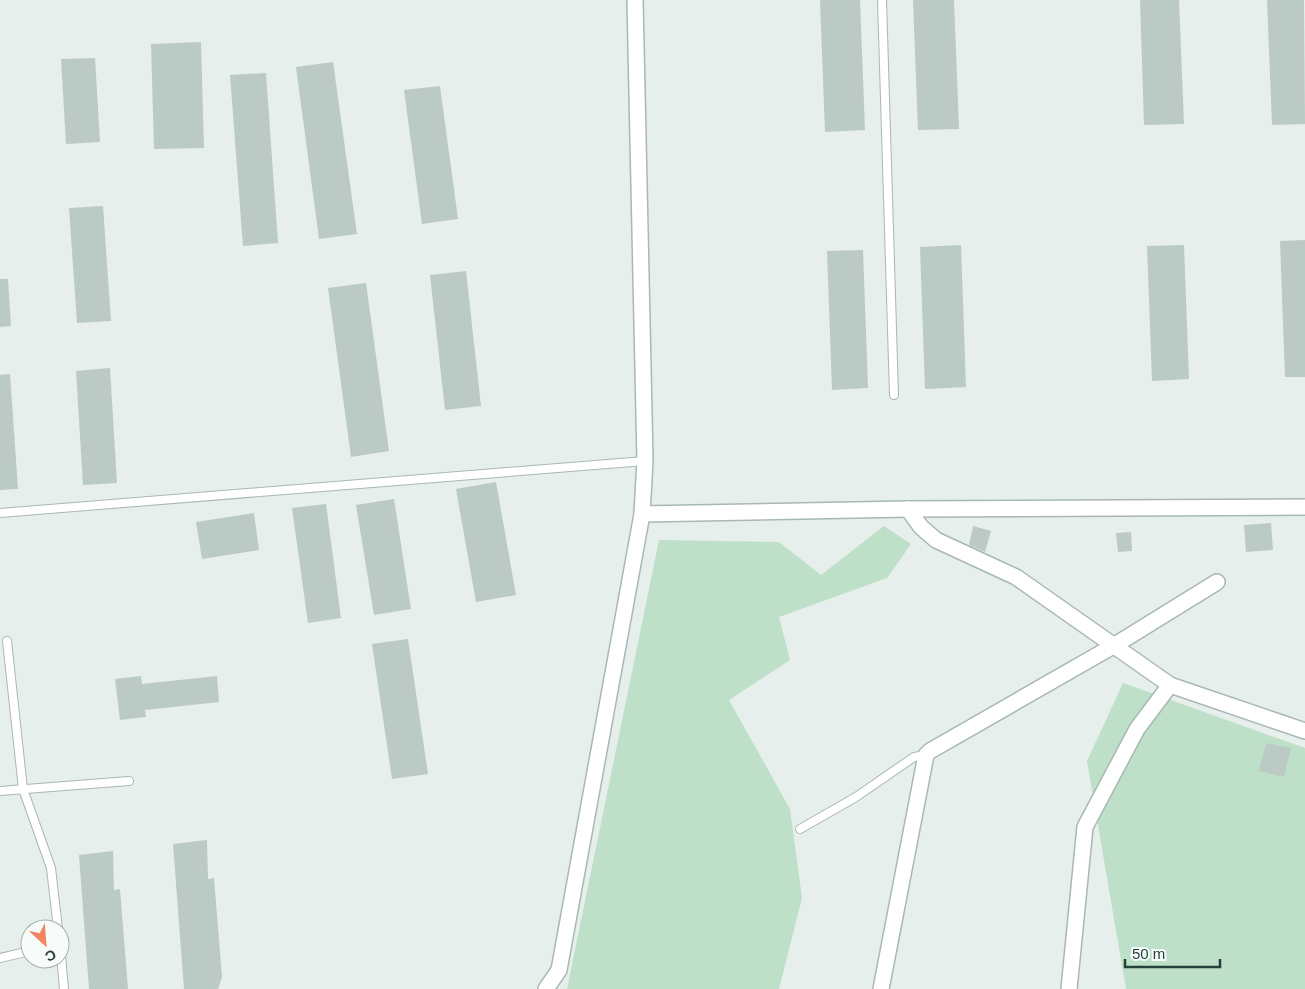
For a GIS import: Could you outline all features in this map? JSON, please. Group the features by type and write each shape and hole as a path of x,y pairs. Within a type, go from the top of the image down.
{"street":[{"path":"546,989 558,970 642,514 645,461 635,0"},
{"path":"642,514 908,509 1305,507"},
{"path":"908,509 921,527 936,540 1016,577 1170,685 1305,731"},
{"path":"882,989 926,755 1115,646 1217,582"},
{"path":"1069,989 1084,827 1137,729 1170,685"}],"lane":[{"path":"882,0 894,395"},
{"path":"0,513 645,461"},
{"path":"7,641 23,789 51,868 57,919"},
{"path":"800,829 856,797 914,757 926,755"},
{"path":"0,790 129,781"},
{"path":"0,958 20,954"},
{"path":"62,969 64,989"}],"green space":[{"path":"884,526 911,544 887,578 779,617 790,660 729,700 790,809 802,898 779,989 567,989 659,540 779,542 821,575"},
{"path":"1123,683 1305,748 1305,989 1126,989 1087,761"}],"building":[{"path":"820,0 860,0 865,130 825,132"},
{"path":"913,0 954,0 959,129 918,130"},
{"path":"1140,0 1179,0 1184,124 1144,125"},
{"path":"1267,0 1304,0 1305,124 1272,125"},
{"path":"201,42 204,148 154,149 151,44"},
{"path":"95,58 100,142 66,144 61,59"},
{"path":"333,62 357,234 319,239 296,67"},
{"path":"266,73 278,243 243,246 230,75"},
{"path":"440,86 458,219 422,224 404,90"},
{"path":"103,206 111,321 77,323 69,208"},
{"path":"1305,240 1305,377 1285,377 1280,241"},
{"path":"961,245 966,387 925,389 920,247"},
{"path":"1184,245 1189,379 1152,381 1147,246"},
{"path":"863,250 868,388 832,390 827,251"},
{"path":"466,271 481,406 445,410 430,275"},
{"path":"0,279 8,279 11,326 0,327"},
{"path":"366,283 389,451 351,457 328,288"},
{"path":"110,368 117,483 83,485 76,371"},
{"path":"10,374 18,489 0,490 0,375"},
{"path":"496,482 516,595 476,602 456,489"},
{"path":"394,499 411,609 374,615 356,505"},
{"path":"326,504 341,618 308,623 292,508"},
{"path":"254,513 259,550 202,559 196,522"},
{"path":"1271,523 1273,550 1246,552 1244,525"},
{"path":"973,526 991,531 985,552 969,545"},
{"path":"1131,532 1132,551 1118,552 1116,533"},
{"path":"408,639 428,774 392,779 372,644"},
{"path":"141,676 142,684 217,676 219,702 145,710 146,717 120,720 115,679"},
{"path":"1266,743 1291,748 1284,777 1259,771"},
{"path":"207,840 208,879 214,878 222,977 218,989 184,989 173,844"},
{"path":"113,851 114,890 120,889 128,989 89,989 79,855"}]}
